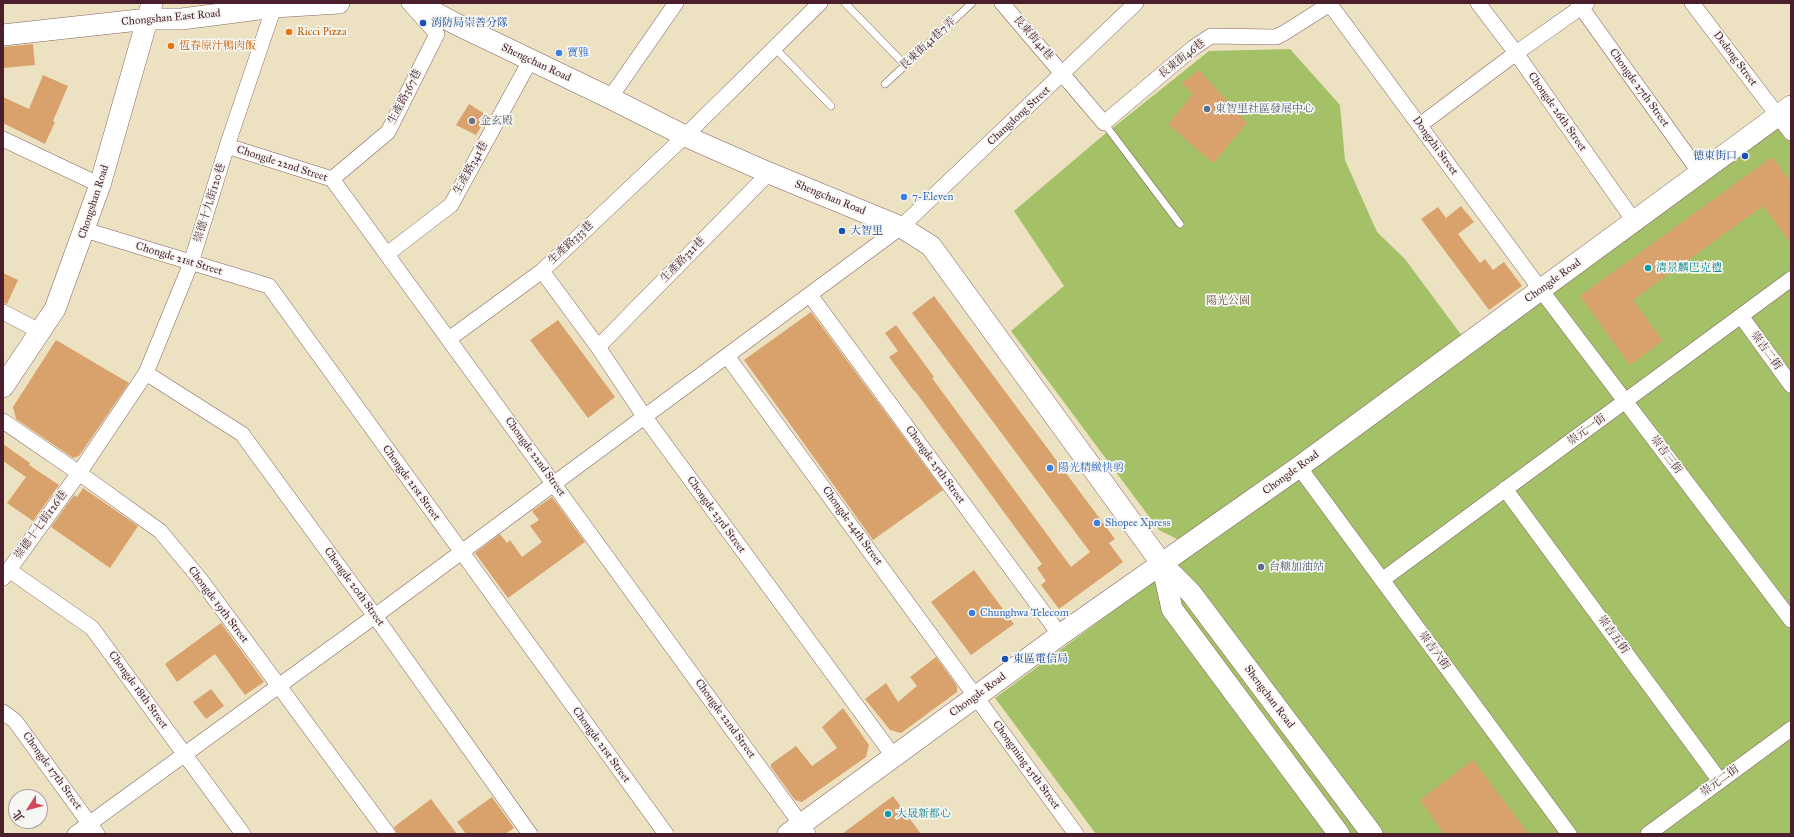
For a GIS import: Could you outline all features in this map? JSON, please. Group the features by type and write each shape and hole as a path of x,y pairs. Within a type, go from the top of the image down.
{"street":[{"name":"Chongshan East Road","path":"3,35 149,8 182,19 274,7 339,3"},
{"name":"生產路367巷","path":"332,179 388,132 437,34 409,3"},
{"name":"Shengchan Road","path":"417,3 530,61 610,98 685,136 769,173 901,227 931,246 1162,564 1191,593 1372,834"},
{"path":"610,98 676,3"},
{"name":"生產路333巷","path":"449,339 542,271 685,136 820,3"},
{"name":"長東街41巷","path":"1002,3 1064,73"},
{"name":"Changdong Street","path":"75,834 93,829 185,754 461,553 901,227 1136,3"},
{"name":"Chongde 26th Street","path":"1478,3 1516,53 1634,221"},
{"name":"長東街46巷","path":"1104,123 1193,48 1211,36 1276,37 1329,4"},
{"name":"Dongzhi Street","path":"1329,4 1420,124 1541,290"},
{"path":"1420,124 1582,4"},
{"name":"Chongde 27th Street","path":"1582,4 1700,173"},
{"name":"Dedong Street","path":"1695,4 1785,111 1791,133"},
{"name":"崇德十九街120巷","path":"79,473 146,373 192,263 227,146 274,7"},
{"name":"Chongshan Road","path":"3,387 55,309 85,230 100,185 149,8"},
{"name":"生產路341巷","path":"387,254 451,205 530,61"},
{"path":"1064,73 1104,123"},
{"name":"Chongde Road","path":"799,831 894,757 976,696 1060,635 1299,468 1785,111"},
{"path":"3,139 100,185"},
{"name":"Chongde 22nd Street","path":"227,146 332,179 554,484 799,831"},
{"name":"生產路321巷","path":"598,347 769,173"},
{"name":"Chongde 21st Street","path":"85,230 269,286 666,834"},
{"name":"Chongde 23rd Street","path":"542,271 598,347 644,416 894,757"},
{"name":"崇元一街","path":"1382,580 1791,279"},
{"name":"崇吉三街","path":"1541,290 1791,620"},
{"name":"Chongde 25th Street","path":"810,295 1060,635"},
{"path":"3,312 41,332"},
{"name":"崇吉二街","path":"1740,316 1791,385"},
{"name":"Chongde 24th Street","path":"727,356 976,696"},
{"name":"Chongde 20th Street","path":"146,373 242,434 375,616 530,834"},
{"name":"Chongde 19th Street","path":"3,421 79,473 160,532 200,579 388,834"},
{"name":"崇吉六街","path":"1299,468 1569,834"},
{"name":"崇德十七街126巷","path":"6,574 79,473"},
{"name":"崇吉五街","path":"1505,489 1720,781"},
{"name":"Shengchan Road","path":"1162,564 1172,609 1339,834"},
{"name":"Chongde 18th Street","path":"6,574 92,628 243,834"},
{"name":"Chongming 25th Street","path":"976,696 1076,834"},
{"name":"Chongde 17th Street","path":"3,712 15,721 93,829"},
{"name":"崇元二街","path":"1648,834 1791,729"}],"lane":[{"path":"845,3 905,65"},
{"name":"長東街41巷7弄","path":"885,84 972,3"},
{"path":"774,47 831,106"},
{"path":"1104,123 1180,224"}],"green space":[{"name":"陽光公園","path":"1290,49 1340,105 1345,160 1377,232 1405,259 1462,336 1179,540 1159,530 1011,331 1064,286 1014,211 1100,138 1209,51"},
{"path":"1777,122 1791,138 1791,834 1096,834 995,698"}],"building":[{"path":"33,44 35,65 3,68 3,47"},
{"name":"東智里社區發展中心","path":"1199,70 1247,123 1213,163 1168,124 1193,94 1182,83"},
{"path":"43,75 68,86 45,144 3,123 3,97 29,109"},
{"name":"金玄殿","path":"469,104 488,116 476,135 456,125"},
{"name":"清景麟巴克禮","path":"1772,157 1791,182 1791,244 1763,206 1633,300 1663,341 1630,365 1580,296"},
{"path":"1461,206 1474,222 1458,234 1480,263 1485,259 1493,270 1504,262 1522,286 1489,310 1421,219 1438,207 1446,218"},
{"path":"3,273 18,280 7,304 3,303"},
{"path":"934,296 1115,539 1109,543 1123,562 1059,609 1041,585 1046,581 1037,568 1042,564 889,357 898,351 885,333 896,325 934,377 932,378 1071,567 1090,552 912,313"},
{"path":"811,312 943,490 873,540 744,360"},
{"path":"558,320 615,397 588,418 530,340"},
{"path":"56,340 129,383 79,456 73,458 16,419 13,407"},
{"path":"3,444 30,463 29,465 59,485 33,521 7,503 26,477 3,461"},
{"path":"83,488 138,526 110,568 51,527 74,495 77,497"},
{"path":"552,497 585,542 508,598 475,553 500,534 507,543 510,540 522,557 542,542 530,526 539,520 532,511"},
{"name":"Chunghwa Telecom","path":"974,570 1014,624 971,655 931,602"},
{"path":"221,623 264,682 245,695 215,654 177,682 165,664"},
{"path":"936,657 957,686 957,692 901,733 890,730 865,699 886,683 898,702 917,686 910,677"},
{"path":"211,689 224,706 206,719 193,702"},
{"path":"843,708 869,745 866,757 802,802 795,800 771,767 771,764 796,746 812,766 837,748 822,727"},
{"path":"1473,760 1529,834 1444,834 1420,800"},
{"name":"大晟新都心","path":"893,796 921,834 842,834"},
{"path":"492,797 514,828 505,834 466,834 457,822"},
{"path":"431,799 457,834 397,834 394,827"}],"place":[{"name":"消防局崇善分隊","path":"423,23"},
{"name":"Ricci Pizza","path":"289,32"},
{"name":"恆春原汁鴨肉飯","path":"171,46"},
{"name":"寶雅","path":"559,53"},
{"name":"東智里社區發展中心","path":"1207,109"},
{"name":"金玄殿","path":"472,121"},
{"name":"德東街口","path":"1745,156"},
{"name":"7-Eleven","path":"904,197"},
{"name":"大智里","path":"842,231"},
{"name":"清景麟巴克禮","path":"1648,268"},
{"name":"陽光精緻快剪","path":"1050,468"},
{"name":"Shopee Xpress","path":"1097,523"},
{"name":"台糖加油站","path":"1261,567"},
{"name":"Chunghwa Telecom","path":"972,613"},
{"name":"東區電信局","path":"1005,659"},
{"name":"大晟新都心","path":"888,814"}]}
